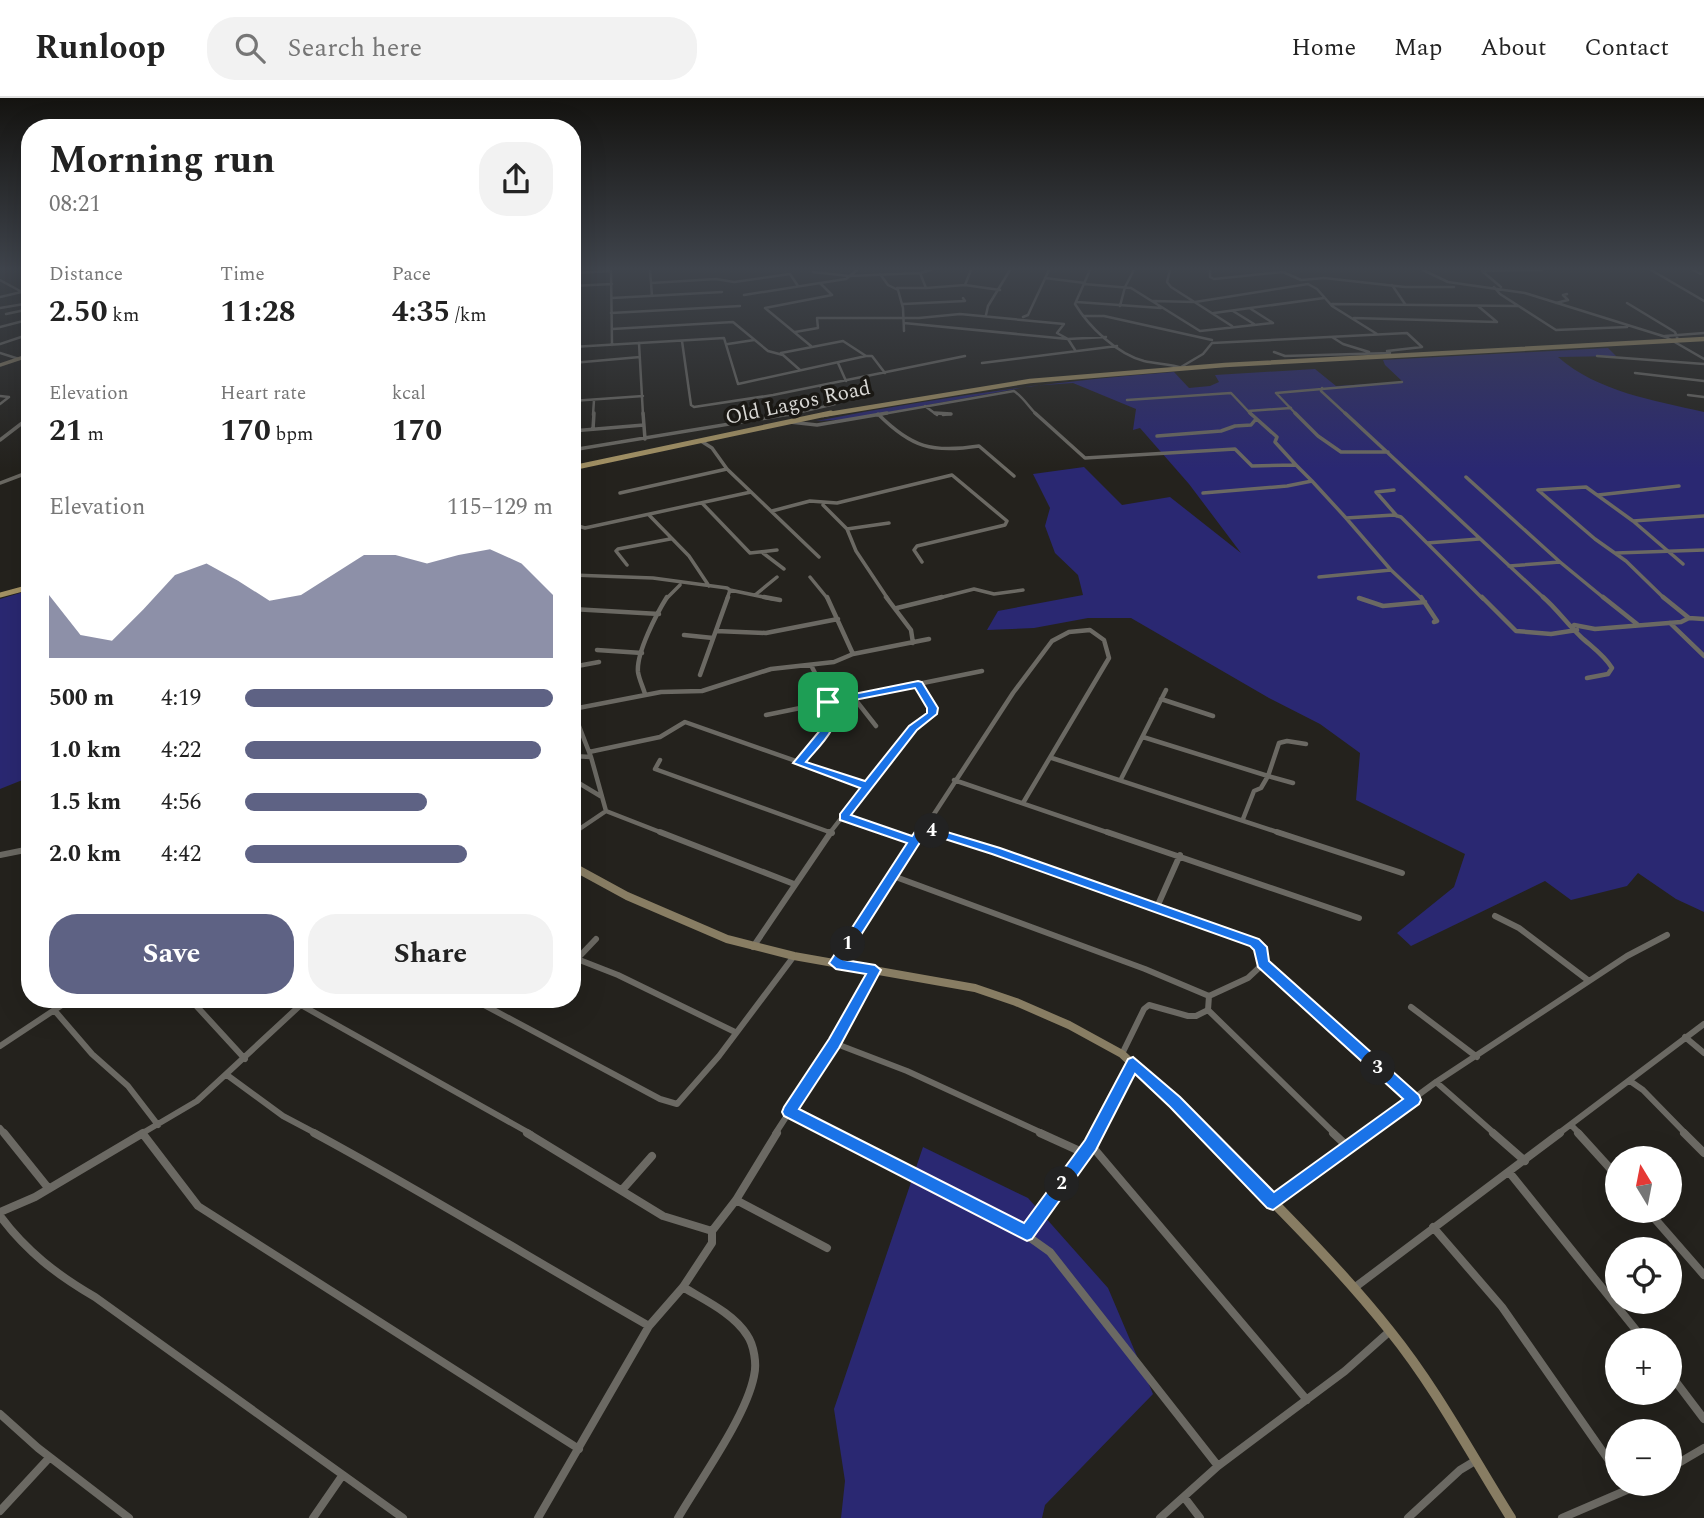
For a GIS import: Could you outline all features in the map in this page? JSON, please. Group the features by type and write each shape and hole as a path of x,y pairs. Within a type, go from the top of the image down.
{"main road":[{"name":"Old Lagos Road","path":"581,466 854,408 983,387 1085,375 1661,338 1704,338"},
{"path":"1661,338 1678,340"},
{"path":"0,595 21,589"}],"street":[{"path":"612,336 612,345"},
{"path":"750,336 768,351 777,354 844,341 866,356"},
{"path":"799,336 811,346"},
{"path":"1044,336 1068,339 1107,337 1117,346 1143,360 1182,368 1203,354 1212,342"},
{"path":"1062,336 1068,339 1075,350"},
{"path":"1188,336 1212,342 1343,336"},
{"path":"1209,336 1212,342"},
{"path":"1274,352 1286,356 1387,352 1422,347 1411,336"},
{"path":"1656,336 1661,338"},
{"path":"1673,336 1704,361"},
{"path":"0,344 21,337"},
{"path":"1332,337 1343,344 1369,352"},
{"path":"581,347 724,338 738,384 866,356 874,357 885,373"},
{"path":"1678,340 1704,338"},
{"path":"728,344 754,340"},
{"path":"682,341 691,405 694,407 820,386 965,356"},
{"path":"639,343 645,439"},
{"path":"982,363 1117,346"},
{"path":"1387,352 1395,356"},
{"path":"0,353 19,359"},
{"path":"784,354 800,370"},
{"path":"1597,356 1704,361"},
{"path":"0,365 19,359"},
{"path":"581,362 638,359"},
{"path":"838,363 846,381"},
{"path":"1635,373 1704,381"},
{"path":"1388,452 1341,452 1318,436 1276,393 1322,388 1375,387 1402,382"},
{"path":"581,449 835,404 820,386"},
{"path":"1322,388 1321,391 1605,657 1612,668 1608,674 1587,678"},
{"path":"790,422 817,425 1014,391 1025,398 1028,405 1071,445 1077,455 1085,458 1235,449 1252,466 1296,465"},
{"path":"1127,400 1231,393 1277,437 1277,446 1391,570 1409,583 1436,616 1437,621 1434,622"},
{"path":"1688,395 1704,397"},
{"path":"0,396 9,397 0,404"},
{"path":"581,401 643,396"},
{"path":"593,429 594,400"},
{"path":"925,406 938,415 951,414"},
{"path":"1248,411 1291,408"},
{"path":"799,412 800,420"},
{"path":"878,414 911,441 927,449 979,446 1014,476"},
{"path":"1157,436 1221,431 1235,426 1251,425 1256,419"},
{"path":"0,440 21,425"},
{"path":"581,430 644,425"},
{"path":"701,441 712,448 727,469 819,557"},
{"path":"620,494 727,469"},
{"path":"0,483 21,475"},
{"path":"772,511 810,501 821,504 844,502 954,475 1007,521 1004,525 917,546 914,550 922,562"},
{"path":"1466,477 1560,562 1637,624"},
{"path":"1203,493 1287,486 1312,481"},
{"path":"1683,564 1633,521 1583,486 1538,490 1626,561 1649,585 1689,618"},
{"path":"1598,495 1679,486"},
{"path":"1394,490 1376,492 1397,516 1516,631 1550,634 1575,628 1595,629 1670,623 1689,618 1704,619"},
{"path":"581,528 751,492"},
{"path":"702,503 750,553 777,550"},
{"path":"821,504 847,529 856,551 911,630 913,643"},
{"path":"649,515 688,556 709,586"},
{"path":"1346,518 1397,516"},
{"path":"1633,521 1704,516"},
{"path":"847,529 889,523"},
{"path":"627,565 616,551 618,549 670,539"},
{"path":"1427,543 1479,539"},
{"path":"1613,553 1704,550"},
{"path":"763,553 784,569"},
{"path":"1509,566 1560,562"},
{"path":"1319,577 1391,570"},
{"path":"581,575 653,578 682,584 722,586 780,600"},
{"path":"755,595 777,577"},
{"path":"810,577 825,593 848,638 853,654"},
{"path":"645,694 638,671 642,653 670,591 682,584"},
{"path":"700,675 722,606 730,590"},
{"path":"897,608 974,590 994,594 1023,590"},
{"path":"1359,598 1380,608 1425,602"},
{"path":"581,609 659,614"},
{"path":"716,631 766,633 838,619"},
{"path":"1670,623 1704,656"},
{"path":"836,963 954,780 1052,641 1069,632 1090,630 1104,640 1109,658 1023,803"},
{"path":"684,635 713,638"},
{"path":"581,707 645,694 680,690 702,691 771,669 834,662 853,654 929,639"},
{"path":"597,650 642,653"},
{"path":"581,665 599,662"},
{"path":"799,763 827,729 831,720 831,708 811,665"},
{"path":"766,715 982,671"},
{"path":"753,947 794,884 867,786 913,728 932,714 932,708 918,684"},
{"path":"1121,779 1166,690"},
{"path":"854,698 876,726"},
{"path":"1161,699 1213,716"},
{"path":"581,755 660,737 685,722 867,786"},
{"path":"581,733 590,754 606,811"},
{"path":"1143,737 1293,783"},
{"path":"1243,819 1254,791 1261,789 1268,776 1279,743 1287,741 1306,744"},
{"path":"1052,758 1402,873"},
{"path":"660,760 654,768 832,833"},
{"path":"954,780 1359,918"},
{"path":"581,784 603,797"},
{"path":"581,828 606,811"},
{"path":"606,811 794,884"},
{"path":"844,817 915,842"},
{"path":"923,828 1255,942 1260,947 1263,964 1413,1100"},
{"path":"0,855 21,851"},
{"path":"1157,907 1180,855"},
{"path":"581,871 627,896 708,932 753,947 794,956 975,988 1069,1025 1122,1054 1175,1102 1273,1202 1390,1331 1511,1518"},
{"path":"893,876 1145,969 1209,996 1248,978 1263,964"},
{"path":"1494,916 1519,928 1589,981"},
{"path":"1273,1202 1436,1082 1627,956 1667,936"},
{"path":"581,952 596,939"},
{"path":"489,1008 660,1099 677,1104 719,1056 794,956"},
{"path":"581,961 618,975 735,1032"},
{"path":"538,1518 649,1326 683,1287 712,1243 712,1231 736,1200 834,1044 875,970"},
{"path":"1209,996 1208,1010 1347,1146"},
{"path":"1122,1054 1144,1009 1149,1005 1188,1016 1196,1016 1208,1010"},
{"path":"1411,1007 1477,1056"},
{"path":"0,1046 58,1008"},
{"path":"198,1008 245,1059"},
{"path":"298,1008 197,1101 49,1189 0,1214 21,1246 53,1273 117,1313 403,1518"},
{"path":"312,1008 338,1029 555,1148 663,1216 712,1231"},
{"path":"55,1010 92,1054 128,1086 158,1125"},
{"path":"1352,1290 1704,1024"},
{"path":"1685,1037 1704,1053"},
{"path":"834,1044 907,1071 1084,1153"},
{"path":"1027,1234 1091,1145 1133,1063"},
{"path":"227,1075 283,1116 427,1194 514,1249 649,1326"},
{"path":"1630,1081 1643,1090 1704,1153"},
{"path":"1436,1082 1525,1161"},
{"path":"789,1112 1002,1218 1050,1251 1218,1466"},
{"path":"1572,1126 1605,1163"},
{"path":"0,1131 49,1189"},
{"path":"143,1134 198,1206 579,1449"},
{"path":"1091,1145 1307,1400"},
{"path":"622,1190 652,1156"},
{"path":"1509,1172 1634,1328"},
{"path":"736,1200 827,1248"},
{"path":"1658,1223 1704,1275"},
{"path":"1433,1227 1502,1307 1605,1455"},
{"path":"678,1518 740,1413 755,1375 753,1346 746,1333 726,1314 683,1287"},
{"path":"1160,1518 1218,1466 1369,1352 1390,1331"},
{"path":"1682,1390 1704,1419"},
{"path":"0,1415 49,1458 86,1483 128,1518"},
{"path":"1682,1461 1704,1448"},
{"path":"0,1511 49,1458"},
{"path":"1408,1518 1460,1469 1475,1461"},
{"path":"313,1518 342,1476"},
{"path":"1562,1518 1608,1496"},
{"path":"1184,1497 1200,1518"}],"shaded area":[{"path":"1608,348 1616,356 1558,357 1608,387 1704,412 1704,912 1676,899 1638,873 1627,886 1571,900 1545,881 1411,946 1397,933 1454,887 1465,854 1356,800 1360,753 1320,724 1269,698 1131,618 1088,618 1034,628 987,630 998,611 1083,595 1078,575 1055,553 1045,526 1050,508 1033,474 1084,467 1122,505 1170,497 1241,553 1189,484 1140,428 1133,430 1136,409 1073,383 1038,385 1174,372 1189,388 1210,386 1219,382 1215,375 1315,369 1336,386 1403,382 1383,360"},
{"path":"1023,388 851,419 816,421 905,405"},
{"path":"21,593 21,781 0,789 0,599"},
{"path":"923,1147 1028,1198 1108,1288 1153,1394 1045,1505 1042,1518 841,1518 845,1481 834,1409"}],"route":[{"path":"828,702 831,705 831,720 827,729 799,763 867,786 844,817 915,842 836,963 875,970 834,1044 789,1112 1002,1218 1027,1234 1091,1145 1133,1063 1273,1202 1413,1100 1263,964 1260,947 1255,942 923,828 915,842 844,817 913,728 932,714 932,708 918,684 828,702"}]}
